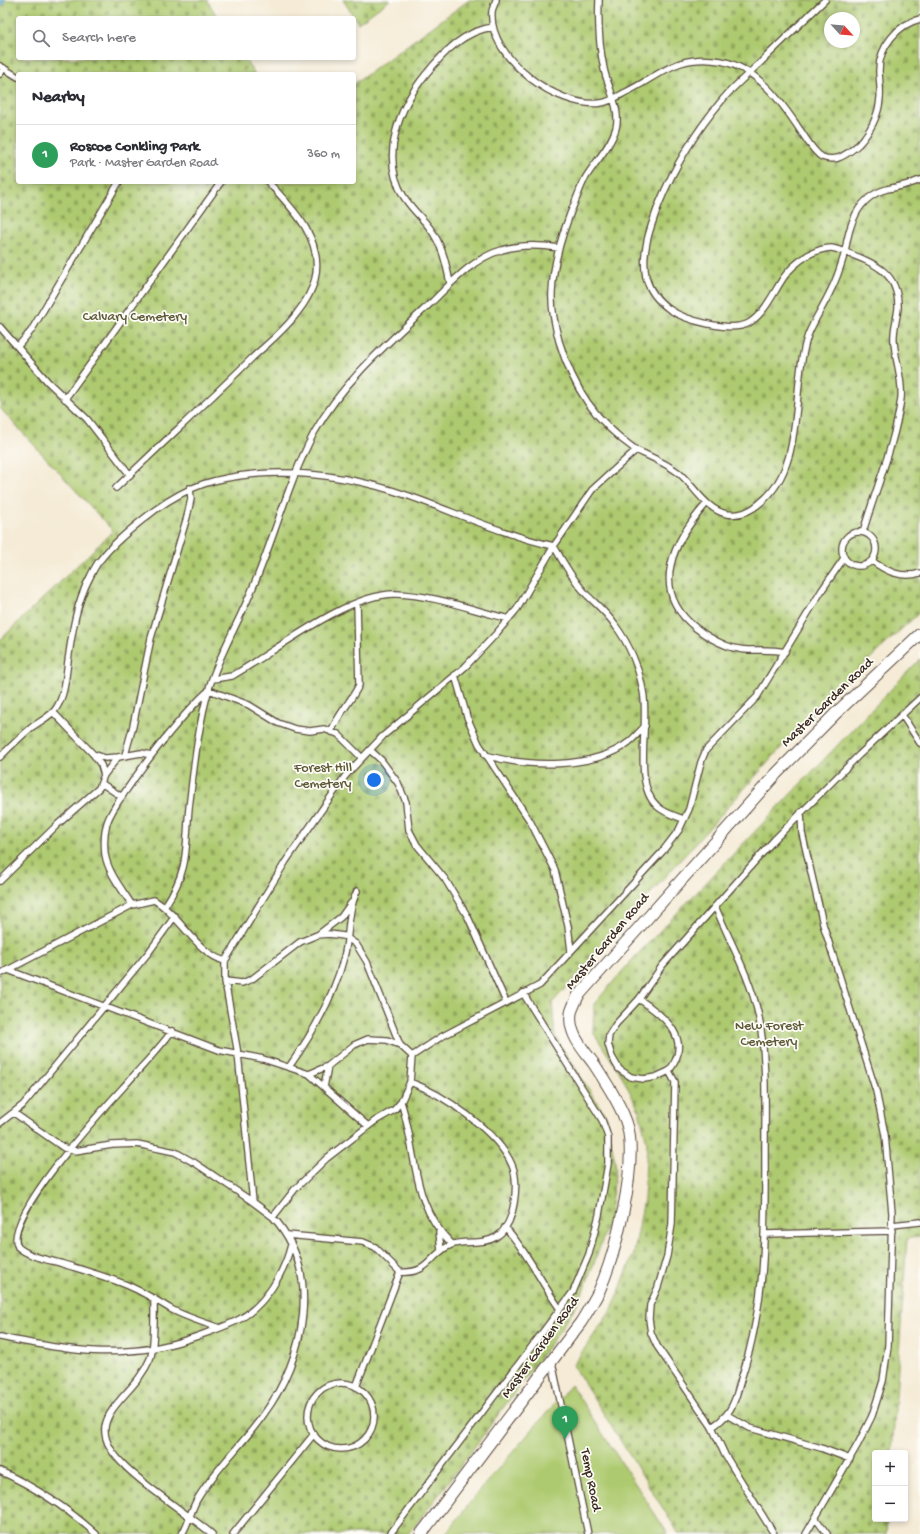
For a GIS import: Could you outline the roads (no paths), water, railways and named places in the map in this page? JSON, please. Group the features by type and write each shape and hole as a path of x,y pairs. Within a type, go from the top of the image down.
{"street":[{"name":"Master Garden Road","path":"420,1534 581,1322 599,1291 610,1260 623,1210 629,1175 630,1140 628,1128 622,1113 573,1033 571,1014 578,996 776,774 836,713 920,634"}],"lane":[{"path":"496,0 492,11 494,27 499,44 529,77 544,88 563,97 582,103 601,103 613,99 669,66 692,60 708,59 731,63 763,83 778,100 810,144 822,157 834,159 845,156 864,138 878,111 880,98 879,68 883,52 891,37 901,28 920,19"},
{"path":"599,0 598,27 603,61 617,114 616,128 585,178 566,224 559,248 554,271 552,308 557,331 571,376 593,411 604,423 636,450 660,461 678,473 707,503 724,513 736,515 750,511 764,500 779,481 788,462 793,438 802,357 809,335 838,275 845,252 850,226 855,215 863,203 874,194 912,184 920,180"},
{"path":"825,0 724,98 702,126 682,157 662,197 652,224 646,247 644,266 647,282 654,295 669,309 685,316 720,326 737,326 749,323 761,312 784,277 798,261 815,251 830,248 845,252 873,262 887,273 896,288 897,302 894,340 901,398 893,435 863,532"},
{"path":"450,283 440,244 430,228 404,197 397,181 392,163 394,139 399,118 409,97 436,62 452,46 467,35 479,29 494,27"},
{"path":"0,74 2,67 16,76"},
{"path":"18,346 31,332 118,184"},
{"path":"65,399 220,184"},
{"path":"116,488 224,387 296,314 307,299 316,278 316,254 311,236 300,217 270,184"},
{"path":"165,906 178,883 185,863 200,726 209,690 223,652 253,588 295,472 315,432 338,398 378,353 450,283 482,259 501,250 522,246 540,245 559,248"},
{"path":"0,326 48,382 87,419 130,474"},
{"path":"253,1202 238,1054 225,981 225,961 319,811 346,775 384,736 456,675 495,636 517,609 554,546 592,490 636,450"},
{"path":"0,757 20,737 57,708 62,696 72,630 81,598 88,580 101,559 147,517 176,495 190,488 233,476 295,472 346,479 374,485 408,496 526,540 554,546 574,579 615,625 628,646 637,667 644,692 644,759 647,792 657,806 668,813 684,819"},
{"path":"125,755 133,726 151,638 187,517 191,499 190,488"},
{"path":"707,503 685,530 675,549 670,568 669,586 673,602 684,618 708,637 725,646 742,650 775,649 785,652"},
{"path":"863,532 873,539 876,544 875,556 872,561 863,566 857,567 852,565 844,558 842,547 847,537 851,534 863,532"},
{"path":"412,1056 441,1037 540,985 595,927 662,852 679,830 684,819 706,750 757,697 822,590 844,558"},
{"path":"872,561 883,569 897,574 914,575 920,573"},
{"path":"213,679 232,676 307,629 357,603 378,596 395,594 414,595 508,619"},
{"path":"331,732 336,719 354,696 359,685 357,603"},
{"path":"456,675 467,717 485,755 530,821 555,870 568,926 571,951"},
{"path":"209,690 249,705 278,723 295,729 310,731 324,729 338,734 362,758"},
{"path":"132,905 109,870 105,854 104,839 107,824 122,797 152,755 187,710 209,690"},
{"path":"639,999 664,1017 673,1027 678,1038 678,1053 675,1064 669,1071 656,1077 644,1079 631,1078 619,1069 612,1057 608,1044 609,1035 616,1024 639,999 662,966 801,812 920,698"},
{"path":"53,712 93,754 101,765 104,775"},
{"path":"902,715 918,736 920,743"},
{"path":"485,755 512,762 536,763 582,761 613,752 629,742 645,726"},
{"path":"370,750 398,783 406,802 409,830 417,845 445,879 468,917 506,1002"},
{"path":"93,754 106,758 118,758 125,755 141,753 152,755"},
{"path":"0,881 57,825 100,788 104,775 118,758"},
{"path":"101,783 122,797"},
{"path":"801,812 802,833 823,924 876,1091 890,1173 892,1228 888,1346 883,1382 872,1416 850,1459 806,1534"},
{"path":"318,935 341,917 352,902 357,891"},
{"path":"0,974 132,905 154,900 165,906 205,950 215,958 225,961"},
{"path":"289,1067 310,1036 338,980 349,939 352,902"},
{"path":"712,1427 727,1415 738,1390 761,1297 765,1234 765,1106 761,1033 758,1013 743,967 715,906"},
{"path":"0,1123 23,1105 149,952 174,916"},
{"path":"225,981 242,983 252,979 300,942 318,935 328,934 344,936 356,944 367,962 400,1045"},
{"path":"8,970 219,1050 263,1059 308,1074 368,1126"},
{"path":"390,1534 573,1292 599,1215 608,1164 608,1137 602,1120 523,993"},
{"path":"172,1031 128,1083 64,1148 32,1190 17,1216 12,1231 13,1239 18,1247 35,1255 130,1286 192,1319 220,1328"},
{"path":"308,1074 328,1066 354,1045 368,1039 387,1040 400,1045 412,1056"},
{"path":"274,1217 295,1189 327,1158 368,1126 394,1110 401,1102 410,1082 412,1056"},
{"path":"324,1087 328,1066"},
{"path":"669,1071 675,1082 676,1104 672,1224 658,1287 650,1305 649,1319 651,1333 657,1346 712,1427 725,1454 774,1534"},
{"path":"287,1235 363,1242 375,1247 400,1272 409,1273 426,1267 441,1251 452,1244 480,1243 496,1237 505,1227 512,1213 516,1178 512,1165 504,1151 483,1130 444,1098 410,1082"},
{"path":"401,1102 406,1117 422,1201 440,1232 452,1244"},
{"path":"14,1113 64,1148 75,1150 112,1145 137,1144 168,1150 195,1163 274,1217 287,1235 300,1267 304,1310 302,1326 287,1375 265,1414 212,1477 197,1499 182,1534"},
{"path":"765,1234 892,1228 920,1222"},
{"path":"505,1227 514,1237 560,1309"},
{"path":"440,1232 441,1251"},
{"path":"0,1337 86,1350 126,1351 152,1348 181,1342 241,1319 267,1294 281,1272 291,1245"},
{"path":"356,1387 400,1272"},
{"path":"154,1298 151,1357 144,1371 108,1414 104,1428 106,1442 126,1468 212,1534"},
{"name":"Temp Road","path":"552,1362 588,1534"},
{"path":"341,1383 356,1387 362,1390 370,1399 374,1409 374,1421 371,1432 356,1446 346,1450 335,1449 325,1446 314,1434 308,1420 312,1400 320,1391 329,1385 341,1383"},
{"path":"727,1415 750,1428 821,1448 850,1459"},
{"path":"233,1534 314,1434"},
{"path":"0,1471 32,1485 62,1505 96,1534"},
{"path":"816,1518 827,1534"}],"waterway":[{"path":"0,6 3,0"}],"place":[{"name":"Roscoe Conkling Park","path":"565,1439"}],"park label":[{"name":"Calvary Cemetery","path":"135,317"},
{"name":"Forest Hill Cemetery","path":"323,776"},
{"name":"New Forest Cemetery","path":"769,1034"}]}
